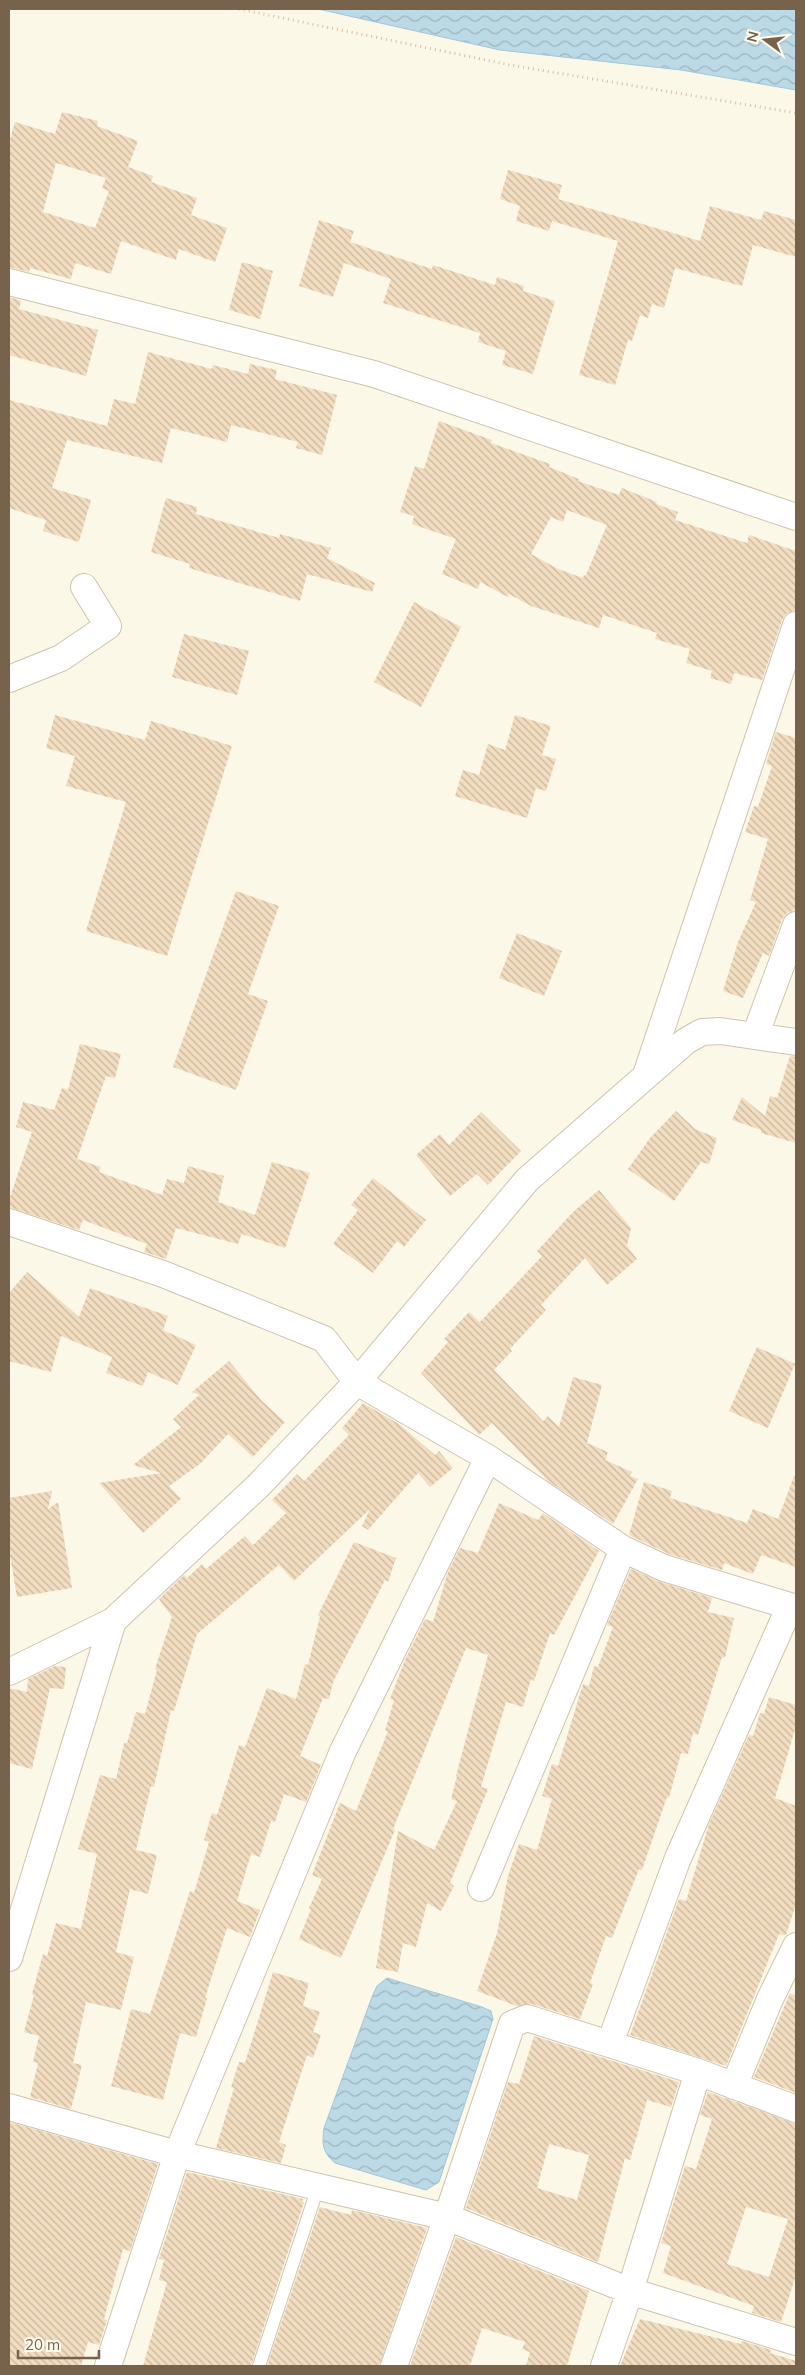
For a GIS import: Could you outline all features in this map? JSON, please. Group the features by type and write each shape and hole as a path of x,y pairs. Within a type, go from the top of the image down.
{"street":[{"path":"9,282 374,374 796,517"},
{"path":"9,679 61,658 108,626 84,587"},
{"path":"646,1076 796,624"},
{"path":"755,1036 796,925"},
{"path":"9,1672 113,1621 258,1486 357,1382 527,1180 686,1040 702,1032 720,1031 796,1042"},
{"path":"9,1222 163,1274 324,1339 357,1382 488,1458 623,1549 664,1568 793,1607 678,1858 610,2043"},
{"path":"108,2366 177,2154 343,1751 488,1458"},
{"path":"481,1888 623,1549"},
{"path":"9,1958 113,1621"},
{"path":"734,2086 770,1999 796,1946"},
{"path":"394,2366 447,2217 512,2024 526,2018 610,2043 698,2072 796,2109"},
{"path":"604,2366 630,2291 698,2072"},
{"path":"9,2107 177,2154 447,2217 630,2291 796,2342"}],"lane":[{"path":"259,2366 318,2187"}],"path":[{"path":"239,9 510,65 796,113"}],"water":[{"path":"318,9 796,9 796,90 681,70 500,50"},
{"path":"387,1978 482,2007 491,2011 493,2019 439,2182 426,2190 335,2163 324,2147 324,2128 372,1997 377,1986"}],"building":[{"path":"62,112 98,121 97,126 138,141 128,167 153,176 151,182 197,198 191,215 227,228 215,262 179,249 176,260 121,241 111,274 75,263 71,279 30,268 29,272 9,267 9,143 15,122 55,134","holes":["56,163 106,178 102,188 109,191 95,228 43,212"]},
{"path":"508,170 562,185 558,199 700,241 710,206 761,220 764,211 796,220 796,257 753,245 742,286 675,268 664,308 652,304 648,318 640,315 632,341 628,340 615,385 579,375 618,241 552,221 549,231 516,221 520,206 500,199"},
{"path":"319,220 354,231 350,242 432,269 433,265 495,285 497,277 524,286 523,291 555,301 533,374 502,365 506,351 478,342 480,333 383,303 391,279 344,263 333,297 299,286"},
{"path":"242,262 273,271 260,319 229,310"},
{"path":"9,297 21,301 19,309 98,330 86,376 9,355"},
{"path":"148,352 212,369 213,365 248,374 250,364 277,370 275,379 337,395 322,455 296,448 298,442 231,425 227,442 171,428 162,463 67,440 52,488 91,500 79,542 43,531 46,520 9,508 9,400 107,426 114,399 135,404"},
{"path":"439,421 492,440 491,443 550,464 549,467 579,479 578,481 619,495 622,488 657,502 656,504 678,512 675,520 747,543 749,535 796,551 796,610 786,614 782,620 762,680 734,673 731,684 710,678 712,671 686,663 690,649 655,639 657,633 603,615 599,628 531,606 509,594 508,597 480,582 478,589 442,574 456,539 412,524 414,516 400,512 415,466 424,469","holes":["567,510 607,525 583,578 558,569 531,554 551,517 563,522"]},
{"path":"166,498 197,507 196,514 279,538 280,534 331,548 327,558 375,583 372,592 307,574 300,601 189,568 190,564 151,552"},
{"path":"414,602 461,627 421,707 374,682"},
{"path":"184,634 249,651 237,695 172,677"},
{"path":"55,715 145,740 151,721 232,746 167,956 86,931 126,802 66,786 75,756 46,748"},
{"path":"515,715 551,726 542,755 556,759 546,791 536,788 527,818 455,796 463,770 479,775 488,744 505,750"},
{"path":"776,732 796,738 796,910 787,913 782,919 769,956 763,953 743,998 723,991 738,942 756,902 750,900 768,839 745,832 754,806 758,807 772,766 766,764"},
{"path":"236,891 279,906 248,994 268,1001 236,1090 173,1067"},
{"path":"517,933 562,951 544,996 499,978"},
{"path":"80,1044 121,1054 115,1078 106,1076 77,1159 101,1167 99,1172 162,1195 167,1179 184,1183 188,1166 224,1176 218,1202 255,1215 272,1162 310,1173 285,1248 242,1234 238,1244 176,1228 166,1259 144,1252 147,1244 83,1220 79,1230 9,1207 9,1200 32,1132 16,1127 23,1102 54,1110 62,1088 68,1090"},
{"path":"790,1056 796,1057 796,1143 761,1133 761,1130 732,1120 742,1097 765,1116 770,1096 777,1098"},
{"path":"676,1111 695,1129 717,1138 709,1164 701,1162 674,1201 628,1169 650,1138"},
{"path":"481,1112 521,1151 488,1185 477,1174 450,1196 416,1155 440,1134 449,1145"},
{"path":"373,1178 426,1220 404,1247 397,1241 373,1273 333,1244 358,1210 351,1205"},
{"path":"599,1190 631,1228 627,1246 637,1259 607,1285 585,1258 541,1305 546,1310 510,1349 512,1351 494,1370 543,1421 548,1416 559,1427 573,1377 602,1385 587,1443 608,1452 605,1460 632,1472 630,1476 638,1479 613,1524 548,1481 492,1423 479,1435 421,1373 448,1342 444,1339 469,1312 480,1322 542,1256 537,1251 574,1211"},
{"path":"27,1272 79,1317 90,1288 168,1316 163,1330 196,1345 178,1385 148,1372 143,1386 106,1373 112,1357 61,1336 51,1372 9,1361 9,1293"},
{"path":"757,1347 795,1364 768,1428 729,1411"},
{"path":"229,1361 261,1400 285,1422 253,1457 228,1434 201,1463 169,1486 181,1499 143,1533 99,1483 161,1473 133,1465 181,1427 173,1419 199,1395 192,1392"},
{"path":"363,1403 399,1424 435,1455 439,1451 453,1468 430,1487 418,1473 368,1530 362,1526 370,1509 294,1581 279,1565 197,1634 174,1711 171,1710 154,1787 151,1786 136,1850 157,1855 148,1894 130,1889 116,1952 134,1957 121,2010 86,2002 73,2063 82,2065 71,2109 30,2097 38,2063 33,2062 39,2036 24,2032 34,1995 32,1994 43,1954 47,1956 56,1923 81,1929 97,1854 78,1849 100,1775 116,1779 124,1743 127,1743 136,1712 145,1714 157,1670 155,1669 172,1617 159,1599 184,1575 187,1578 202,1564 206,1569 245,1536 253,1545 286,1513 272,1500 297,1474 304,1481 349,1435 342,1428"},
{"path":"794,1476 796,1477 796,1567 761,1555 753,1574 724,1563 722,1570 669,1554 629,1535 644,1482 672,1491 670,1498 747,1523 753,1509 778,1519"},
{"path":"52,1491 48,1509 58,1502 72,1588 17,1597 9,1550 9,1498"},
{"path":"499,1503 538,1520 543,1513 599,1551 554,1635 550,1633 534,1681 531,1679 523,1707 506,1702 481,1787 488,1789 450,1883 454,1886 441,1911 427,1903 416,1947 403,1943 398,1972 376,1968 398,1831 434,1850 457,1801 451,1799 488,1655 466,1648 393,1829 395,1830 341,1958 299,1939 311,1909 309,1908 322,1879 312,1875 340,1803 356,1811 388,1731 385,1731 394,1700 390,1699 405,1660 425,1619 433,1622 448,1572 460,1548 478,1553"},
{"path":"354,1542 396,1558 388,1582 385,1580 333,1682 329,1699 323,1698 300,1756 321,1765 306,1802 284,1794 275,1822 271,1821 260,1857 251,1854 237,1901 260,1910 250,1937 227,1928 205,1998 207,1998 196,2037 180,2033 163,2100 111,2086 131,2009 150,2014 190,1891 194,1893 209,1842 204,1840 212,1813 217,1815 239,1745 245,1747 267,1688 296,1699 305,1664 308,1665 320,1616 318,1615"},
{"path":"631,1569 660,1582 712,1598 708,1612 734,1618 725,1658 722,1657 698,1735 693,1733 688,1754 681,1753 669,1798 667,1797 642,1870 639,1869 612,1938 606,1936 590,1983 593,1984 580,2019 532,2004 517,2006 477,1991 497,1933 508,1876 519,1844 537,1850 552,1799 542,1796 552,1764 558,1766 583,1684 589,1686 594,1666 598,1667 613,1627 607,1625"},
{"path":"55,1666 66,1667 64,1689 50,1688 32,1769 9,1763 9,1688 27,1692 28,1679"},
{"path":"769,1697 796,1705 796,1726 775,1798 796,1806 796,1904 786,1935 779,1934 726,2066 630,2035 679,1899 686,1901 709,1824 749,1735 753,1736 760,1713 764,1714"},
{"path":"273,1972 309,1983 303,2006 320,2012 313,2032 321,2035 313,2058 307,2055 279,2142 286,2145 281,2163 216,2148 234,2088 231,2087 239,2062 245,2063"},
{"path":"790,1993 796,1996 796,2093 754,2077"},
{"path":"534,2036 679,2082 671,2107 647,2100 630,2160 625,2158 598,2262 466,2208 508,2082 519,2084","holes":["549,2144 589,2155 577,2200 537,2188"]},
{"path":"708,2092 796,2124 796,2275 781,2322 752,2313 754,2306 663,2273 671,2246 661,2243 685,2166 696,2169 712,2119 700,2115","holes":["746,2207 788,2219 769,2277 727,2264"]},
{"path":"9,2122 158,2164 130,2251 123,2249 104,2319 107,2320 99,2345 88,2342 81,2366 9,2366"},
{"path":"187,2172 303,2199 302,2202 304,2202 251,2366 143,2366 167,2282 159,2280 164,2260 159,2259"},
{"path":"320,2207 351,2215 352,2210 427,2228 379,2366 267,2366"},
{"path":"456,2237 589,2291 567,2366 526,2366 530,2352 522,2349 525,2342 482,2328 470,2366 410,2366"},
{"path":"640,2319 741,2344 742,2341 771,2350 770,2353 796,2361 796,2366 620,2366"}]}
